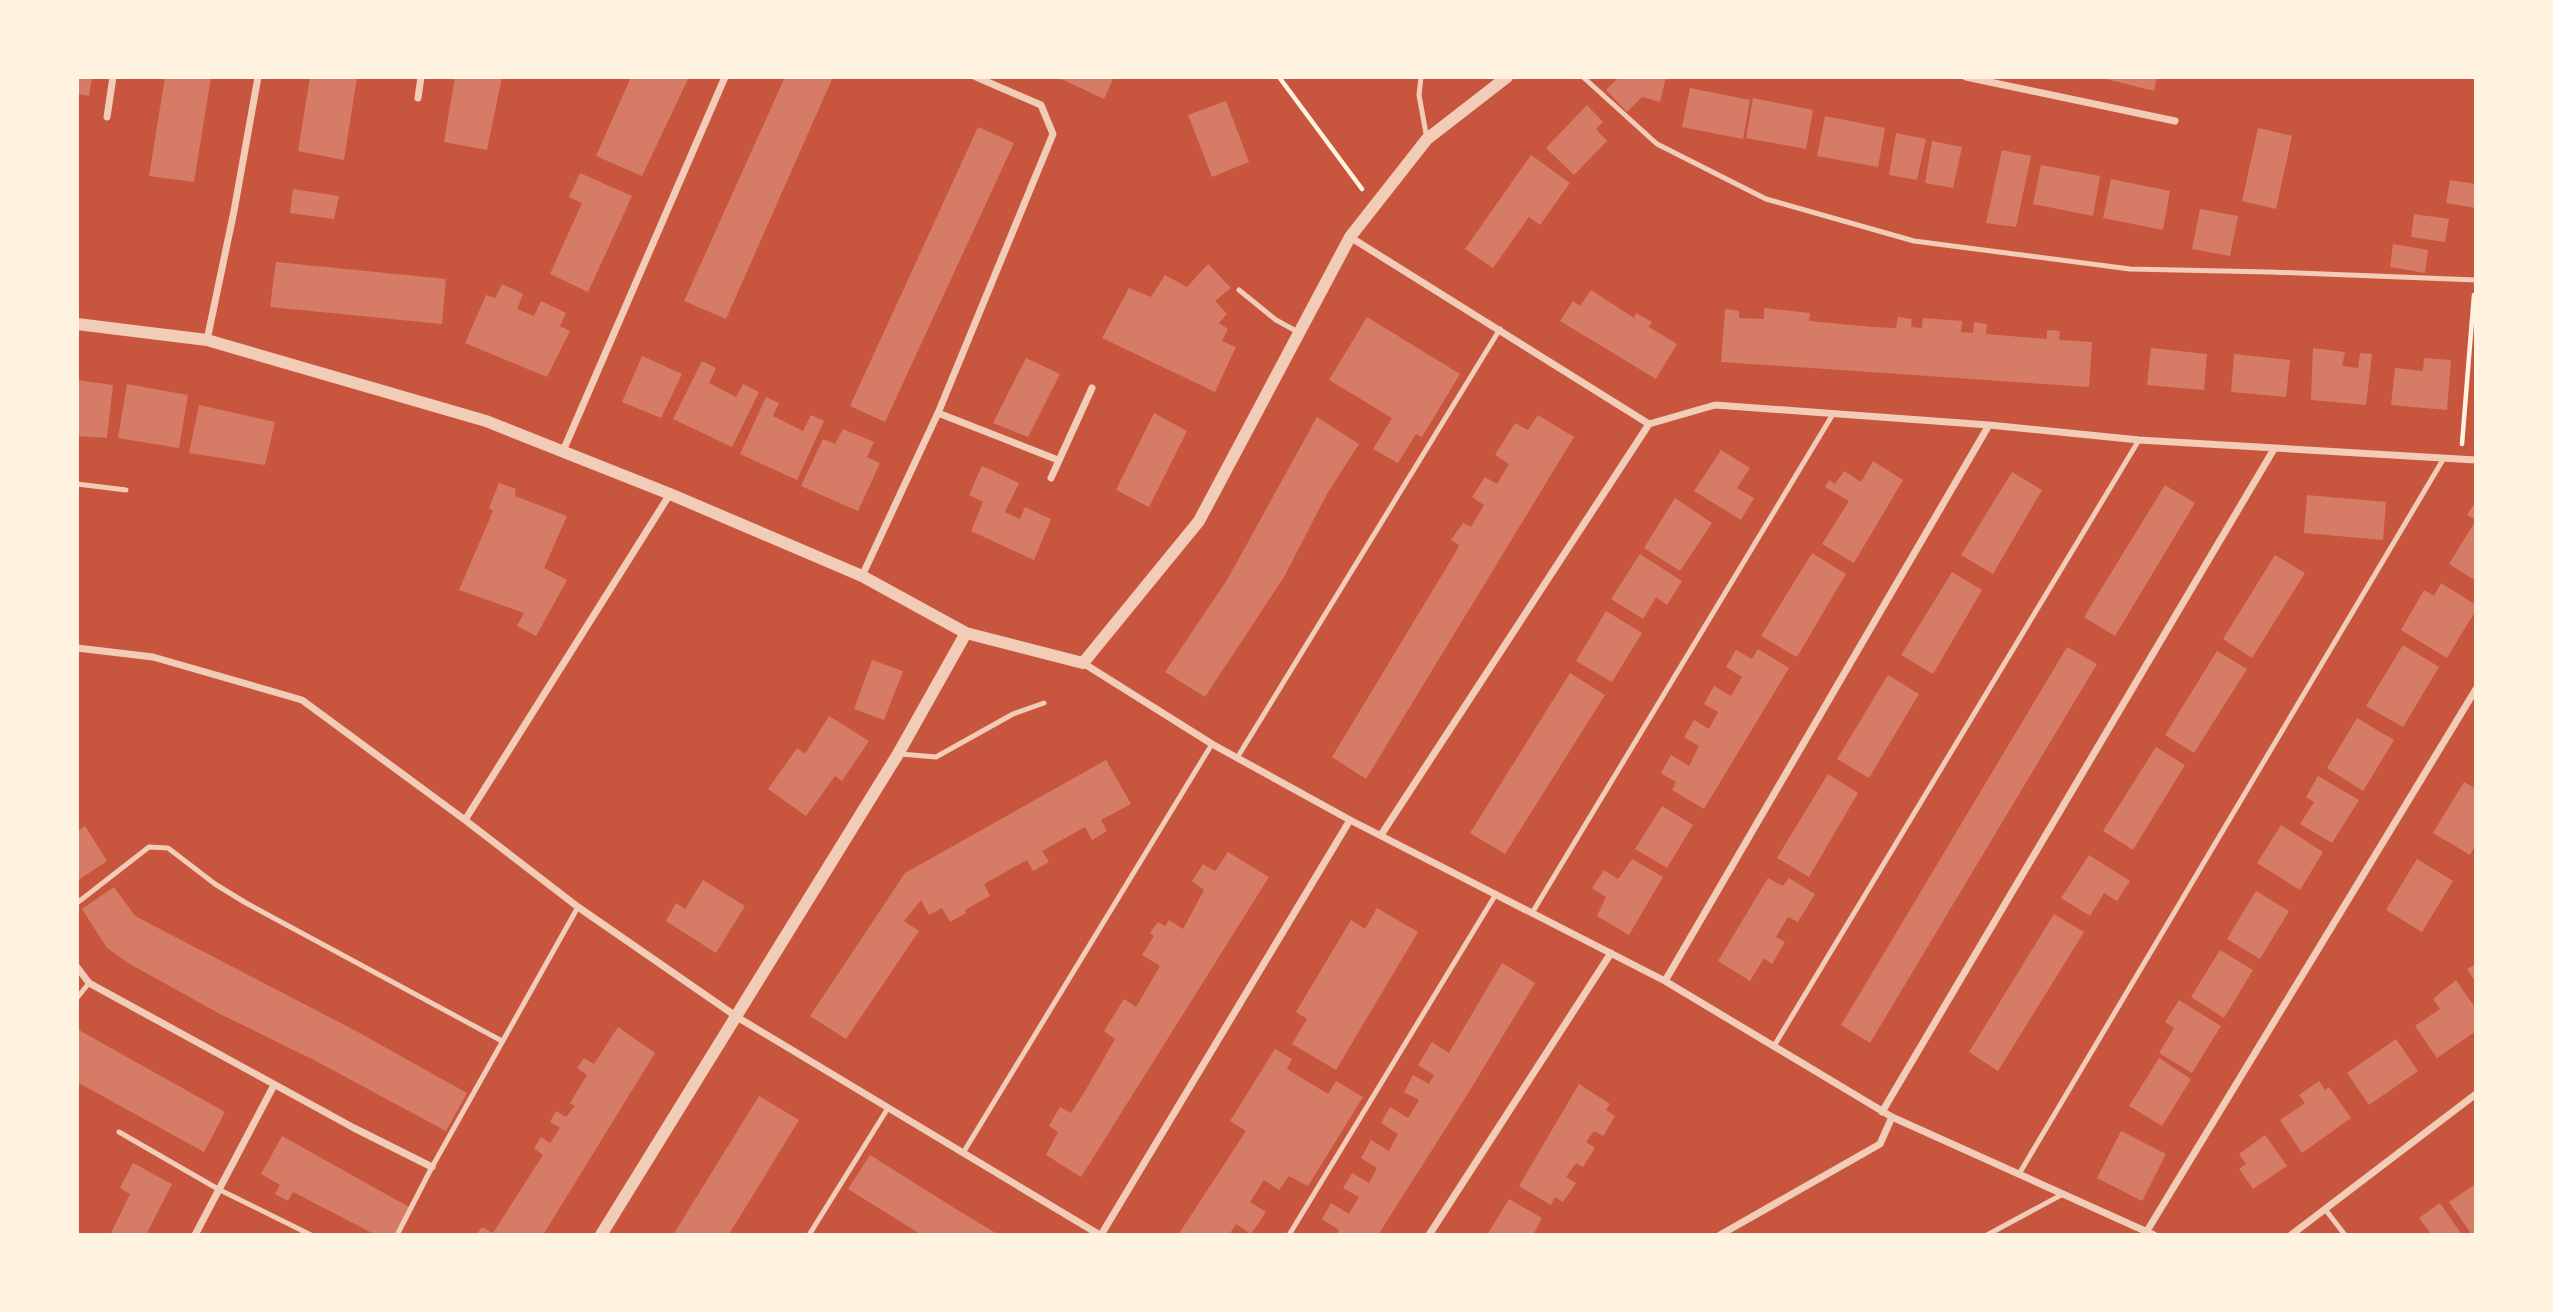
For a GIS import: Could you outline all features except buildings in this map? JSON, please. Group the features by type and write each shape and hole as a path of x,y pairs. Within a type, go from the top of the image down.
{"street":[{"path":"107,117 113,77"},
{"path":"207,340 258,77"},
{"path":"418,98 421,77"},
{"path":"563,451 725,77"},
{"path":"862,576 938,413 1054,134 1041,105 976,77"},
{"path":"1083,663 1199,521 1350,237 1427,139 1507,77"},
{"path":"1966,77 2175,121"},
{"path":"1350,237 1650,424"},
{"path":"77,324 207,340 486,421 670,494 862,576 965,633 1083,663 1212,744 1350,820 1665,981 1882,1112 2151,1233 2476,689"},
{"path":"1051,478 1092,388"},
{"path":"1381,835 1650,424 1715,405 1989,425 2139,440 2476,460"},
{"path":"938,413 1058,460"},
{"path":"1665,981 1989,425"},
{"path":"1882,1112 2274,449"},
{"path":"466,820 670,494"},
{"path":"601,1235 898,754 965,633"},
{"path":"77,648 153,657 302,700 466,820 578,907 737,1017 1100,1235 1350,820"},
{"path":"1429,1235 1611,953"},
{"path":"77,967 89,983 274,1085 432,1167"},
{"path":"195,1235 274,1085"},
{"path":"2291,1235 2476,1094"},
{"path":"1720,1235 1880,1144 1892,1117"}],"lane":[{"path":"1421,77 1419,95 1427,139"},
{"path":"1583,77 1657,145 1766,199 1914,241 2130,270 2475,280"},
{"path":"1239,290 1276,320 1298,331"},
{"path":"1237,758 1500,329"},
{"path":"1532,913 1833,414"},
{"path":"1774,1046 2139,440"},
{"path":"2019,1174 2444,458"},
{"path":"77,484 126,490"},
{"path":"898,754 936,757 1013,714 1044,703"},
{"path":"963,1153 1212,744"},
{"path":"77,903 149,847 168,848 215,884 246,902 502,1041"},
{"path":"1289,1235 1496,894"},
{"path":"397,1235 432,1167 578,907"},
{"path":"77,998 89,983"},
{"path":"809,1235 888,1108"},
{"path":"119,1132 218,1189 311,1235"},
{"path":"1986,1235 2063,1194"},
{"path":"2325,1209 2344,1235"}],"path":[{"path":"1279,77 1374,205"},
{"path":"2461,459 2475,280"}]}
